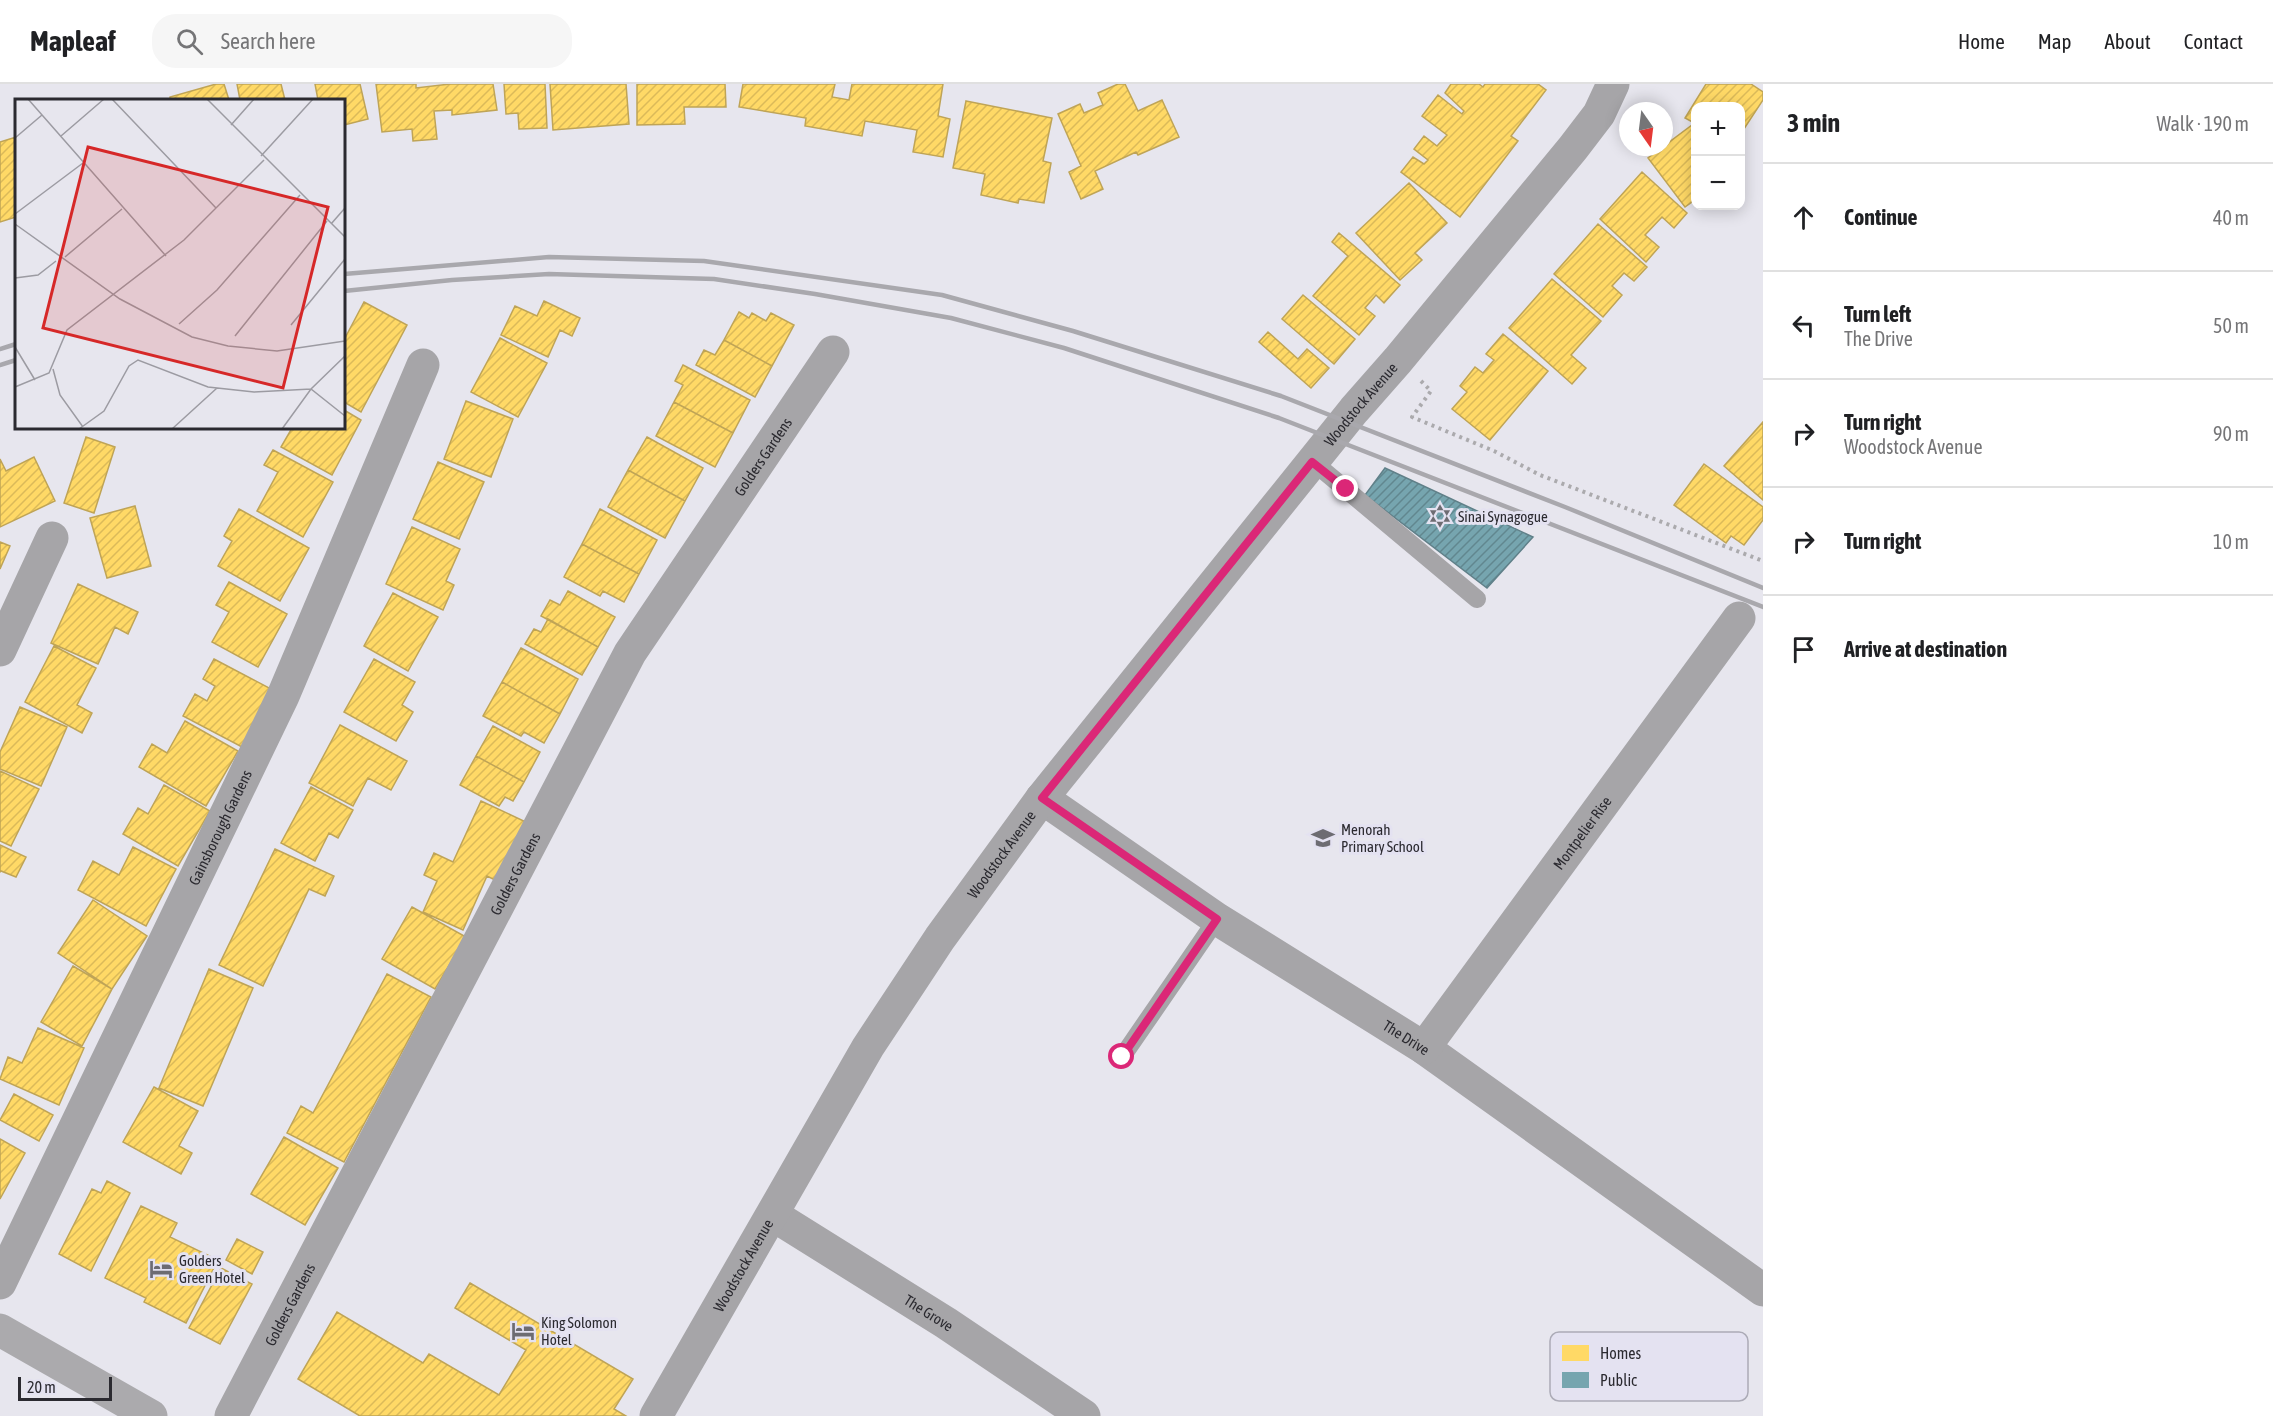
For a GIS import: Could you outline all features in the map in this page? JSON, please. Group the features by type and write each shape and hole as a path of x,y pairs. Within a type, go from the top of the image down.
{"main road":[{"path":"0,1330 151,1416"}],"street":[{"name":"Woodstock Avenue","path":"656,1416 868,1047 940,938 1042,798 1354,410 1573,148 1599,114 1612,84"},
{"name":"Golders Gardens","path":"231,1416 630,652 832,352"},
{"name":"Gainsborough Gardens","path":"0,1283 283,696 423,365"},
{"path":"0,650 52,538"},
{"name":"Montpelier Rise","path":"1424,1048 1739,618"},
{"name":"The Drive","path":"1042,798 1217,919 1424,1048 1763,1290"},
{"name":"The Grove","path":"773,1215 946,1323 1084,1416"}],"lane":[{"path":"1319,453 1477,599"},
{"path":"1122,1057 1217,919"}],"path":[{"path":"1420,420 1494,451 1540,475 1763,561"}],"building: Homes":[{"path":"216,84 224,84 229,99 170,99 170,97"},
{"path":"237,84 281,84 285,99 240,99"},
{"path":"315,84 360,84 368,119 345,125 345,99 318,99"},
{"path":"376,84 416,84 416,88 450,84 493,84 497,110 452,115 452,110 434,111 437,139 413,141 412,129 382,132"},
{"path":"504,84 545,84 547,128 519,129 518,113 506,114"},
{"path":"550,84 626,84 629,124 553,130"},
{"path":"637,84 725,84 726,107 684,107 685,124 637,125"},
{"path":"743,84 835,84 832,97 849,100 852,84 943,84 938,116 950,119 943,157 913,152 917,130 865,121 862,136 805,126 806,118 739,107"},
{"path":"1118,84 1125,84 1138,111 1162,100 1179,137 1138,155 1136,152 1095,171 1103,189 1081,199 1069,172 1081,166 1058,114 1080,104 1084,113 1103,105 1098,93"},
{"path":"1451,84 1479,84 1483,87 1485,84 1538,84 1546,90 1511,136 1518,141 1460,217 1401,172 1413,157 1424,164 1428,160 1414,149 1424,136 1437,146 1447,135 1422,116 1438,95 1462,114 1464,111 1445,93"},
{"path":"1706,84 1751,84 1763,92 1763,100 1745,127 1745,102 1695,102"},
{"path":"966,101 1052,118 1043,161 1051,163 1044,203 1019,199 1018,203 981,195 985,174 953,168"},
{"path":"1691,108 1691,121 1685,118"},
{"path":"1691,126 1691,203 1685,207 1648,158 1673,156 1673,139"},
{"path":"15,137 15,217 0,222 0,142"},
{"path":"1642,172 1687,213 1674,228 1662,217 1645,235 1659,247 1646,262 1600,219"},
{"path":"1409,183 1447,223 1415,253 1422,260 1400,280 1356,233"},
{"path":"1598,224 1647,267 1634,281 1624,273 1612,286 1622,295 1603,317 1554,274"},
{"path":"1339,233 1400,285 1384,303 1376,295 1365,308 1375,316 1359,335 1313,296 1348,256 1332,242"},
{"path":"1552,279 1601,321 1571,355 1586,368 1572,384 1509,328"},
{"path":"1303,295 1355,339 1334,364 1282,319"},
{"path":"544,301 580,318 572,336 560,330 548,357 501,335 515,306 537,316"},
{"path":"364,302 407,325 361,412 345,403 345,338"},
{"path":"739,312 749,318 752,313 766,321 771,313 794,325 772,366 724,340"},
{"path":"1268,332 1298,359 1307,349 1329,368 1311,388 1259,342"},
{"path":"1503,334 1548,371 1490,440 1452,409 1467,392 1460,386 1475,367 1483,373 1494,360 1486,354"},
{"path":"500,338 547,363 518,417 471,392"},
{"path":"724,340 772,366 755,397 696,365 704,350 715,355"},
{"path":"683,365 750,400 733,433 674,402 683,385 675,381"},
{"path":"466,401 513,419 491,477 444,459"},
{"path":"674,402 733,433 715,467 656,436"},
{"path":"345,411 361,420 332,475 281,447 291,429 345,429"},
{"path":"1763,422 1763,500 1724,466"},
{"path":"86,437 115,447 94,513 64,503"},
{"path":"647,437 703,468 685,501 628,470"},
{"path":"273,450 333,482 303,537 257,511 278,472 264,465"},
{"path":"34,457 55,501 0,527 0,459 6,471"},
{"path":"438,462 484,482 459,539 413,519"},
{"path":"1704,464 1763,507 1763,520 1744,545 1731,536 1726,543 1674,505"},
{"path":"628,470 685,501 665,538 608,507"},
{"path":"135,506 151,566 107,578 90,518"},
{"path":"239,509 309,548 280,601 218,566 232,541 224,536"},
{"path":"600,509 657,540 639,574 582,544"},
{"path":"412,527 460,549 446,581 454,585 443,610 386,584"},
{"path":"0,542 10,546 0,569"},
{"path":"582,544 639,574 624,602 603,591 600,596 564,577"},
{"path":"229,582 287,614 258,667 212,642 229,612 216,605"},
{"path":"78,584 138,612 128,634 115,627 98,664 51,643"},
{"path":"568,591 615,617 598,647 541,616 550,600 560,605"},
{"path":"393,593 438,617 408,671 364,646"},
{"path":"548,619 598,647 582,675 525,644 534,629 541,632"},
{"path":"54,646 96,668 77,705 92,713 82,733 25,702"},
{"path":"521,648 578,679 560,714 502,682"},
{"path":"214,659 273,690 242,747 183,716 195,694 207,701 215,686 203,679"},
{"path":"374,659 415,682 402,705 413,712 396,741 344,712"},
{"path":"502,682 560,714 544,743 524,732 521,736 483,716"},
{"path":"20,707 67,727 41,786 0,769 0,752"},
{"path":"185,721 238,751 206,806 139,767 152,744 167,753"},
{"path":"340,725 407,761 391,790 368,778 353,806 309,783"},
{"path":"493,726 540,752 524,782 476,756"},
{"path":"476,756 524,782 513,801 505,797 499,806 460,785"},
{"path":"0,771 39,789 11,846 0,841"},
{"path":"164,785 210,811 178,866 123,834 138,808 148,814"},
{"path":"311,787 353,810 338,838 329,833 315,861 281,843"},
{"path":"481,801 526,822 499,882 487,876 463,930 423,912 437,881 424,875 434,853 453,862"},
{"path":"0,845 26,857 16,877 0,872"},
{"path":"133,847 176,869 146,926 78,890 93,861 119,875"},
{"path":"275,849 334,876 325,896 309,889 263,986 219,965"},
{"path":"93,900 147,936 112,989 58,953"},
{"path":"412,907 466,937 435,989 382,959"},
{"path":"73,966 112,989 82,1046 41,1022"},
{"path":"209,969 253,988 203,1106 159,1088"},
{"path":"387,974 431,997 344,1162 287,1133 301,1106 313,1113"},
{"path":"38,1028 84,1048 59,1105 0,1079 8,1057 22,1063"},
{"path":"154,1087 198,1111 179,1146 192,1153 181,1174 123,1142"},
{"path":"14,1094 53,1115 39,1141 0,1120"},
{"path":"284,1137 338,1168 305,1225 251,1194"},
{"path":"0,1139 25,1153 0,1199"},
{"path":"107,1181 130,1193 91,1271 59,1254 92,1189 101,1193"},
{"name":"Golders Green Hotel","path":"141,1206 177,1223 170,1237 218,1260 186,1323 144,1302 146,1298 105,1278"},
{"path":"237,1239 263,1252 252,1274 226,1260"},
{"path":"221,1268 252,1284 220,1344 189,1328"},
{"name":"King Solomon Hotel","path":"470,1283 633,1379 614,1409 626,1416 360,1416 298,1379 337,1312 423,1363 429,1354 499,1395 526,1350 455,1308"}],"building: Public":[{"name":"Sinai Synagogue","path":"1385,468 1533,537 1487,588 1365,495"}],"railway":[{"path":"345,274 549,257 704,261 942,295 1073,331 1281,396 1565,507 1763,588"},
{"path":"345,291 452,280 549,274 714,279 951,318 1064,348 1279,418 1763,607"},
{"path":"0,349 15,344"},
{"path":"0,365 15,360"}],"place":[{"name":"Sinai Synagogue","path":"1440,516"},
{"name":"Menorah Primary School","path":"1323,838"},
{"name":"Golders Green Hotel","path":"161,1269"},
{"name":"King Solomon Hotel","path":"523,1331"}],"route":[{"path":"1122,1057 1217,919 1042,798 1312,462 1346,489"}]}
